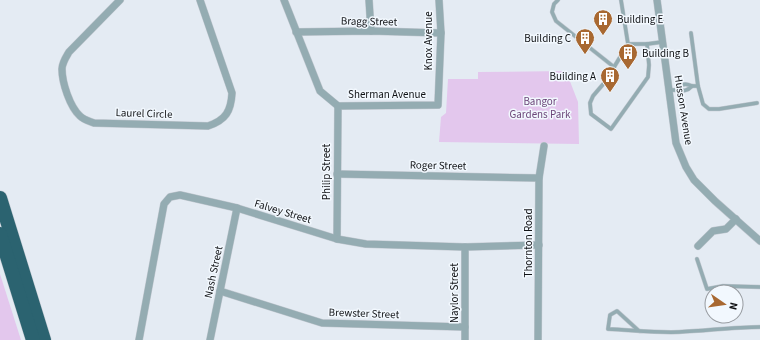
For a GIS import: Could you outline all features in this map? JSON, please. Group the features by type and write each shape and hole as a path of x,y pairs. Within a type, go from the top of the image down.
{"highway":[{"path":"0,198 44,340"},
{"path":"0,234 33,340"}],"street":[{"name":"Laurel Circle","path":"120,0 69,52 64,61 62,70 69,99 79,115 84,119 94,122 208,126 218,122 226,115 232,104 232,93 200,0"},
{"name":"Sherman Avenue","path":"284,0 320,91 338,106 438,105"},
{"path":"369,0 371,31"},
{"name":"Knox Avenue","path":"438,105 441,33 439,0"},
{"name":"Husson Avenue","path":"657,0 676,143 686,167 694,180 704,191 760,241"},
{"name":"Bragg Street","path":"296,32 371,31 441,33"},
{"name":"Philip Street","path":"338,106 338,239"},
{"name":"Thornton Road","path":"538,340 539,178 544,146"},
{"name":"Roger Street","path":"337,174 539,178"},
{"name":"Falvey Street","path":"140,340 164,204 170,197 180,195 237,208 338,239 366,244 465,247 539,245"},
{"name":"Nash Street","path":"210,340 237,208"},
{"path":"698,246 713,231 726,229 736,219"},
{"name":"Naylor Street","path":"465,247 465,340"},
{"name":"Brewster Street","path":"220,291 322,323 465,327"}],"lane":[{"path":"558,0 554,4 552,12 556,21 614,67"},
{"path":"621,0 628,44 605,82 593,96 590,103 591,114 611,129 648,77 650,65 647,44"},
{"path":"691,33 698,86 703,104 709,109 719,109 757,103"},
{"path":"628,44 662,42"},
{"path":"669,90 677,89 682,91 688,90 692,86 698,86"},
{"path":"697,259 707,289 723,286 760,287"},
{"path":"639,331 617,311 610,315 608,329 639,331 679,332 739,327 760,327"}],"green space":[{"name":"Bangor Gardens Park","path":"566,71 578,102 579,144 439,142 441,117 446,113 448,79 478,79 478,72"},
{"path":"0,274 21,340 0,340"}],"place":[{"name":"Building E","path":"603,36"},
{"name":"Building C","path":"585,55"},
{"name":"Building B","path":"628,70"},
{"name":"Building A","path":"610,93"}]}
